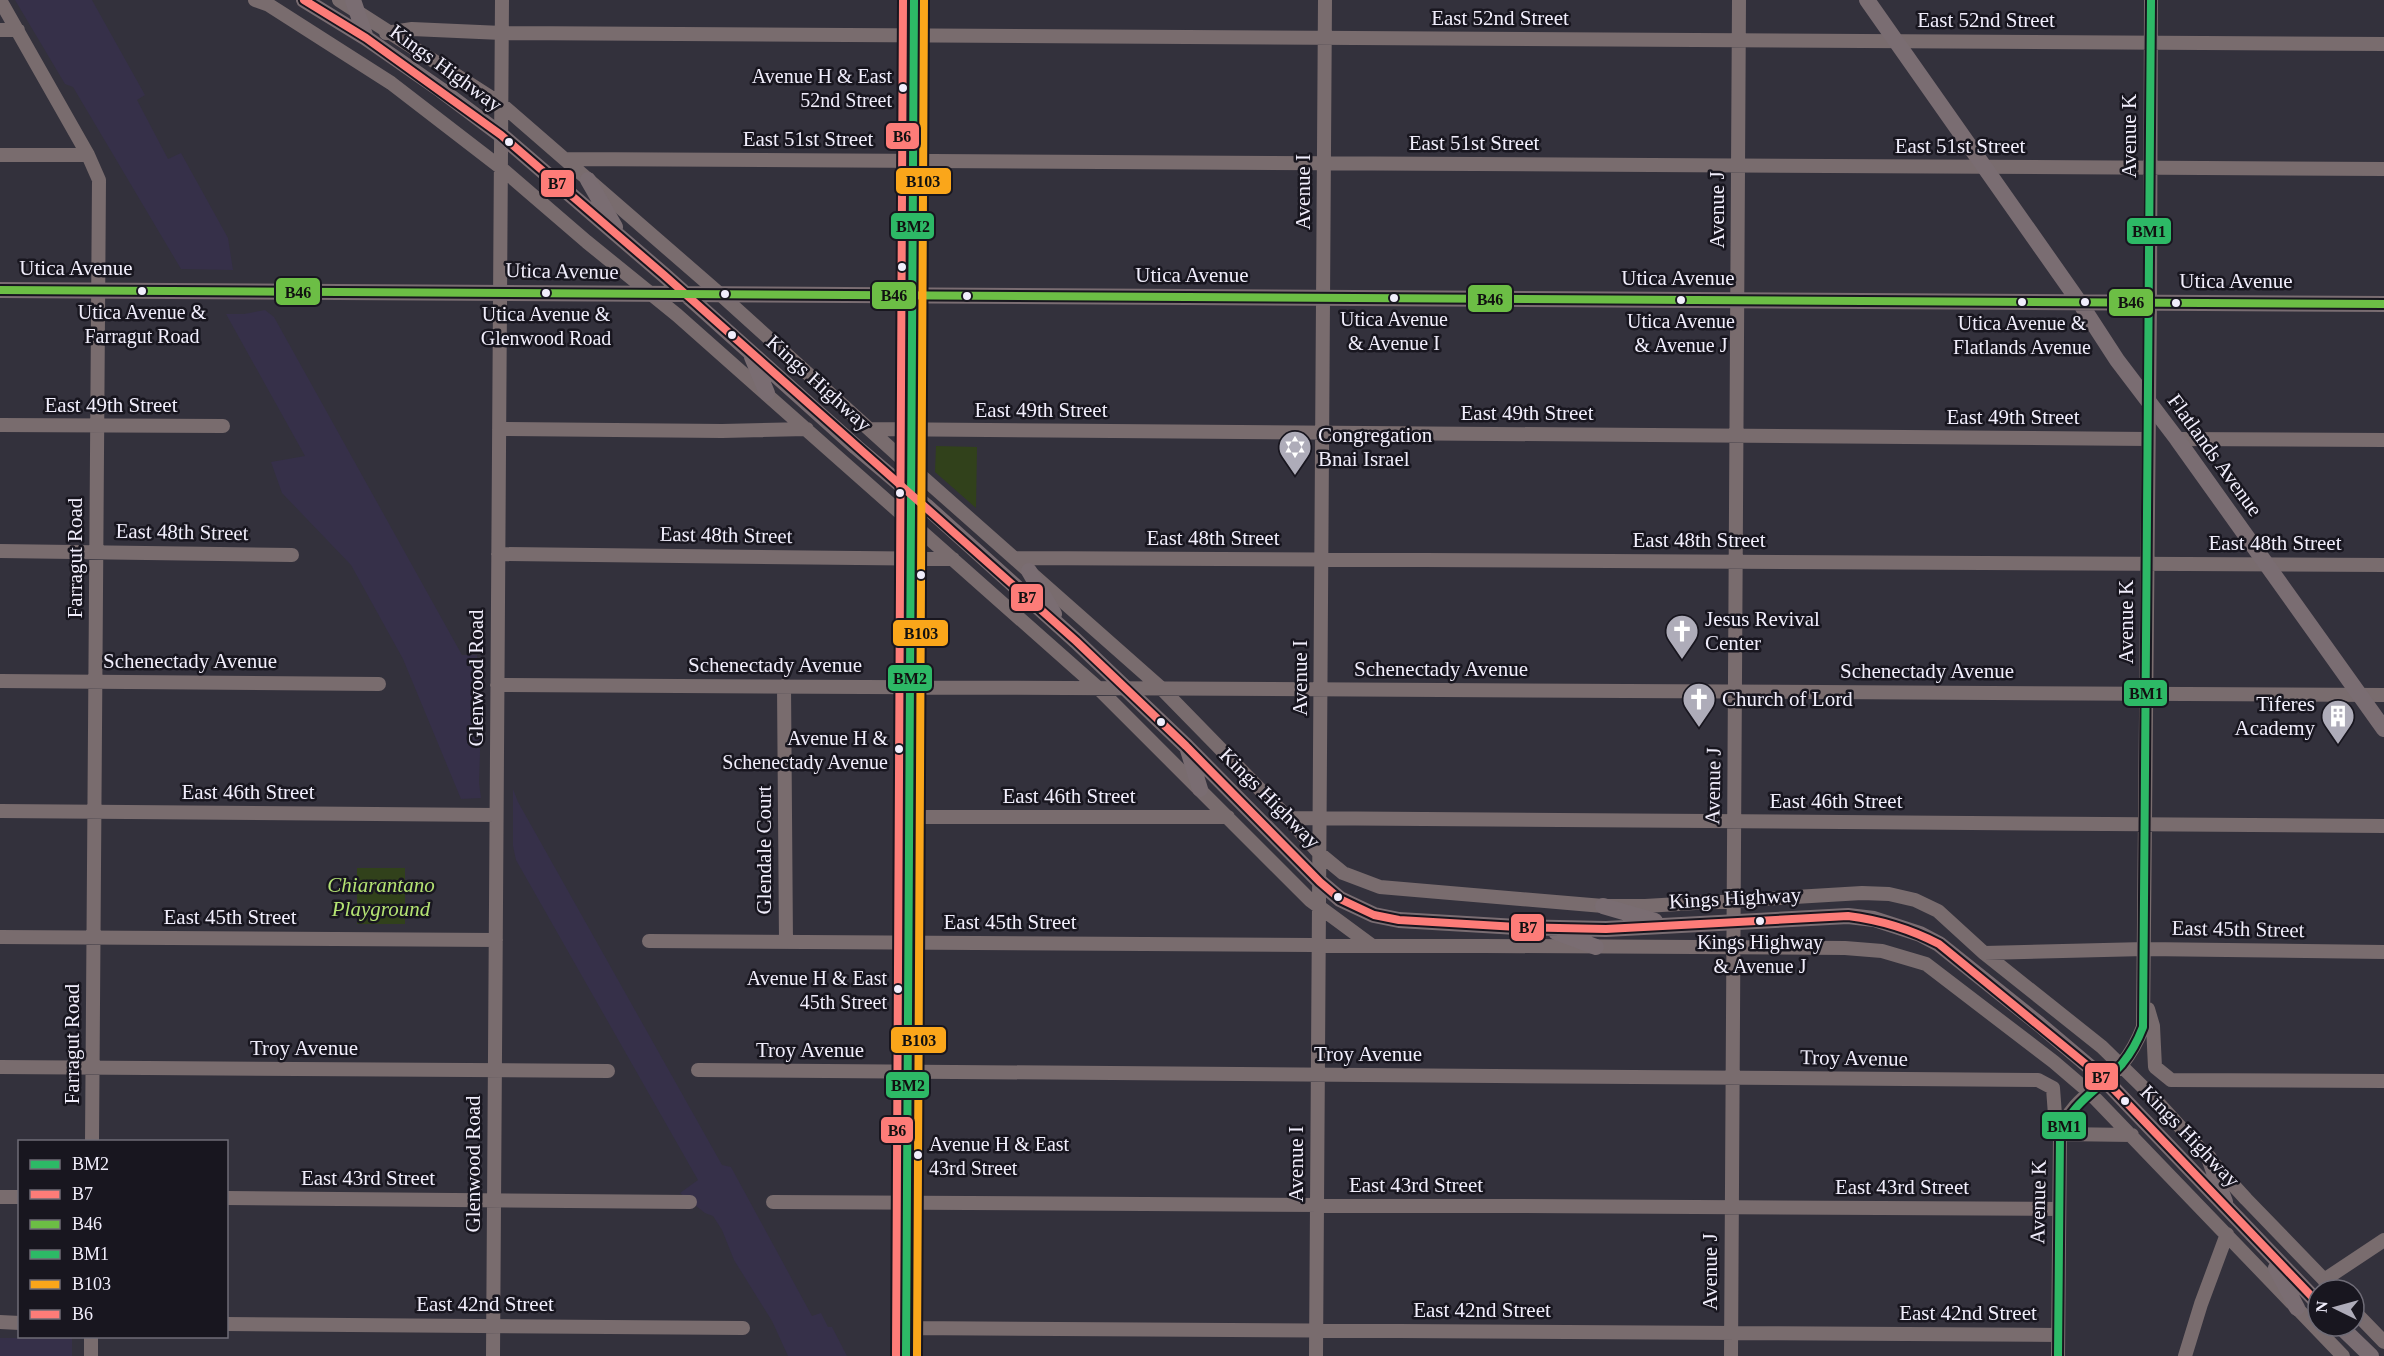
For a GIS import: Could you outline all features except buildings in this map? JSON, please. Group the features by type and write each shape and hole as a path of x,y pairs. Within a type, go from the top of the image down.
{"main road":[{"name":"Kings Highway","path":"304,0 366,38 501,135 686,294 1062,628 1186,746 1340,900 1374,915 1391,918 1544,927 1606,928 1848,916 1883,921 1920,934 1939,944 1965,964 2104,1079 2306,1291"},
{"path":"331,0 336,19"},
{"name":"Flatlands Avenue","path":"1868,0 2080,303 2107,346 2177,439 2384,729"},
{"path":"355,5 366,38"},
{"path":"588,180 621,239"},
{"name":"Utica Avenue","path":"0,290 2384,304"},
{"path":"749,351 767,393"},
{"path":"1029,571 1062,628"},
{"path":"1186,746 1200,789"},
{"path":"1603,906 1667,925"},
{"path":"1544,927 1596,947"},
{"path":"2209,1158 2226,1206"},
{"path":"2268,1251 2296,1308"},
{"path":"2352,1338 2371,1356"}],"street":[{"name":"Farragut Road","path":"0,0 88,155 99,180 93,1140"},
{"name":"Kings Highway","path":"255,0 269,5 392,83 500,167 652,295 767,393 1097,687 1320,908 1371,945 1854,949 1882,951 1926,964 2054,1062 2089,1092 2343,1356"},
{"name":"Kings Highway","path":"339,0 355,5 389,32 501,104 565,159 721,295 1161,688 1320,854 1343,873 1380,887 1603,906 1645,906 1862,893 1889,894 1915,900 1938,911 1984,953 2102,1047 2322,1278"},
{"name":"Glenwood Road","path":"493,1356 502,0"},
{"path":"906,1356 914,0"},
{"name":"Avenue I","path":"1316,1356 1325,0"},
{"name":"Avenue J","path":"1731,1356 1739,0"},
{"name":"Avenue K","path":"2058,1356 2060,1134 2064,1119 2089,1092 2121,1065 2137,1042 2143,1027 2151,0"},
{"name":"East 52nd Street","path":"366,38 412,29 501,33 2384,44"},
{"path":"0,30 18,30"},
{"path":"0,155 88,155"},
{"name":"East 51st Street","path":"565,159 2384,170"},
{"name":"East 49th Street","path":"0,425 223,426"},
{"path":"499,429 722,431 807,429"},
{"name":"East 49th Street","path":"869,429 2148,439"},
{"path":"2177,439 2384,440"},
{"name":"East 48th Street","path":"0,551 292,555"},
{"name":"East 48th Street","path":"498,554 953,559"},
{"name":"East 48th Street","path":"1015,558 2384,565"},
{"name":"Schenectady Avenue","path":"0,681 379,684"},
{"name":"Schenectady Avenue","path":"497,685 2384,695"},
{"name":"Glendale Court","path":"784,686 786,942"},
{"name":"East 46th Street","path":"0,811 496,815"},
{"name":"East 46th Street","path":"909,817 1228,818"},
{"name":"East 46th Street","path":"1288,818 2384,826"},
{"name":"East 45th Street","path":"0,937 496,940"},
{"name":"East 45th Street","path":"649,941 1371,945"},
{"name":"East 45th Street","path":"1984,953 2145,949 2384,952"},
{"path":"2144,994 2153,1026 2156,1067 2171,1080 2384,1081"},
{"path":"2054,1062 2038,1080 2053,1088 2055,1115 2060,1134 2132,1135"},
{"name":"Troy Avenue","path":"0,1067 608,1071"},
{"name":"Troy Avenue","path":"698,1070 2038,1080"},
{"path":"0,1197 18,1197"},
{"name":"East 43rd Street","path":"228,1198 690,1202"},
{"name":"East 43rd Street","path":"773,1202 2059,1209"},
{"path":"2185,1356 2227,1234"},
{"path":"2338,1278 2384,1240"},
{"path":"0,1323 18,1323"},
{"path":"2366,1323 2384,1342"},
{"name":"East 42nd Street","path":"228,1324 743,1328"},
{"name":"East 42nd Street","path":"906,1328 2058,1335"},
{"path":"91,1356 92,1338"}],"shaded area":[{"path":"15,0 92,0 145,95 137,100 168,159 181,153 228,238 233,270 181,269 73,87 65,84"},
{"path":"265,310 274,317 462,655 477,655 481,721 479,783 481,798 461,799 403,659 351,565 282,493 271,462 305,456 226,314 244,314"},
{"path":"513,789 518,802 722,1165 731,1167 812,1316 821,1313 828,1327 832,1327 847,1356 788,1356 772,1321 734,1260 722,1230 713,1216 705,1213 680,1193 698,1180 516,860 513,846"},
{"path":"0,1338 72,1338 72,1356 0,1356"}],"green space":[{"path":"936,446 977,447 976,508 935,472"},
{"name":"Chiarantano Playground","path":"357,868 405,868 405,924 357,924"}],"transit line":[{"name":"B7","path":"304,0 366,38 501,135 664,275 1076,641 1186,746 1320,882 1340,899 1374,915 1399,920 1517,927 1606,929 1848,916 1872,920 1917,934 1939,944 2104,1079 2306,1290"},
{"name":"B6","path":"896,1356 903,0"},
{"name":"BM2","path":"906,1356 914,0"},
{"name":"B103","path":"917,1356 924,0"},
{"name":"BM1","path":"2058,1356 2060,1134 2079,1104 2125,1060 2143,1027 2151,0"},
{"name":"B46","path":"0,290 2384,304"}],"place":[{"name":"Avenue H & East 52nd Street","path":"903,88"},
{"name":"Utica Avenue & Farragut Road","path":"142,291"},
{"name":"Utica Avenue & Glenwood Road","path":"546,293"},
{"name":"Utica Avenue & Avenue I","path":"1394,298"},
{"name":"Utica Avenue & Avenue J","path":"1681,300"},
{"name":"Utica Avenue & Flatlands Avenue","path":"2022,302"},
{"name":"Congregation Bnai Israel","path":"1295,476"},
{"name":"Jesus Revival Center","path":"1682,660"},
{"name":"Church of Lord","path":"1699,728"},
{"name":"Tiferes Academy","path":"2338,745"},
{"name":"Avenue H & Schenectady Avenue","path":"899,749"},
{"name":"Kings Highway & Avenue J","path":"1760,921"},
{"name":"Avenue H & East 45th Street","path":"898,989"},
{"name":"Avenue H & East 43rd Street","path":"918,1155"}]}
